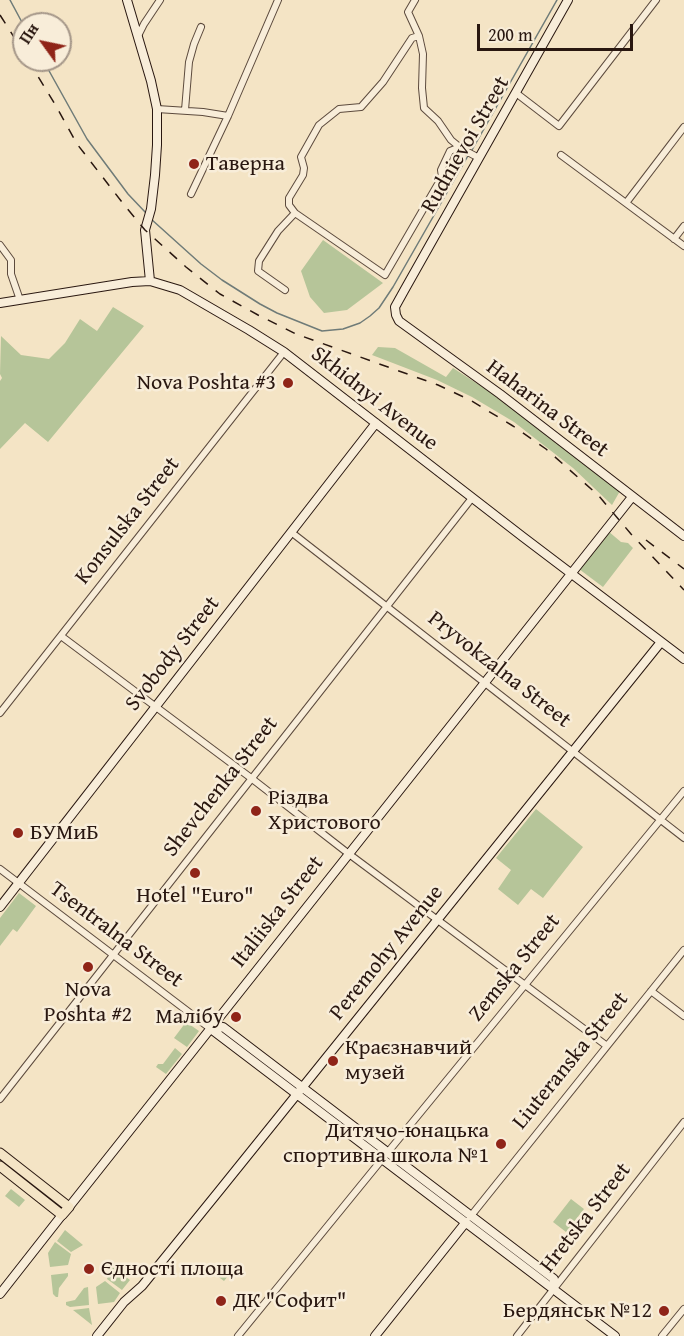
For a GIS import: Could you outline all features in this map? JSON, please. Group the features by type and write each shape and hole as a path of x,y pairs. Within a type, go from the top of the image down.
{"main road":[{"path":"127,0 157,109 157,145 151,209 146,226 150,281"},
{"name":"Rudnievoi Street","path":"395,307 568,0"},
{"name":"Skhidnyi Avenue","path":"0,303 132,282 150,281 180,290 284,352 684,659"},
{"name":"Haharina Street","path":"395,307 399,321 500,394 684,536"},
{"name":"Svobody Street","path":"0,907 376,423"},
{"name":"Italiiska Street","path":"0,1294 632,497"},
{"name":"Peremohy Avenue","path":"97,1336 123,1302 142,1286 661,642"},
{"name":"Tsentralna Street","path":"211,1029 224,1027 299,1090 469,1219 615,1336"},
{"path":"0,1153 65,1211"},
{"path":"0,1166 65,1211"},
{"name":"Liuteranska Street","path":"375,1336 469,1219"}],"street":[{"path":"138,37 160,0"},
{"path":"191,194 228,116 278,0"},
{"path":"415,0 408,12 419,36 424,62 422,88 424,108 438,121 451,140 479,158"},
{"path":"516,93 559,126 656,0"},
{"path":"185,110 189,62 201,27"},
{"path":"419,36 412,38 383,82 361,107 339,109 319,125 301,157 303,175 289,198 289,206 385,275 442,177 441,170 450,151 455,148 462,149"},
{"path":"157,109 228,116"},
{"path":"626,203 684,127"},
{"path":"561,155 684,246"},
{"path":"285,290 258,272 259,261 278,231 296,213"},
{"path":"674,238 684,226"},
{"path":"0,244 11,260 11,274 20,300"},
{"name":"Konsulska Street","path":"0,713 284,352"},
{"name":"Shevchenka Street","path":"0,1099 472,498"},
{"name":"Pryvokzalna Street","path":"291,532 684,838"},
{"path":"61,636 607,1046"},
{"name":"Zemska Street","path":"238,1336 684,791"},
{"name":"Tsentralna Street","path":"0,869 211,1029"},
{"name":"Liuteranska Street","path":"469,1219 684,950"},
{"path":"651,991 684,1017"},
{"name":"Hretska Street","path":"517,1336 684,1122"},
{"path":"662,1336 684,1309"}],"green space":[{"path":"323,240 383,283 347,310 324,313 310,297 301,271"},
{"path":"113,307 144,326 48,442 25,423 0,449 1,336 21,355 49,359 65,343 80,319 97,331"},
{"path":"378,347 395,348 446,377 453,368 498,397 620,491 612,505 573,468 514,422 472,397 437,380 372,355"},
{"path":"608,531 633,548 603,587 579,569"},
{"path":"536,809 583,847 543,898 531,889 518,905 498,889 511,870 496,858"},
{"path":"19,893 36,906 17,932 13,929 0,946 0,918"},
{"path":"186,1022 199,1031 187,1047 174,1038"},
{"path":"175,1048 182,1054 166,1074 156,1067 158,1064 163,1064"},
{"path":"11,1189 25,1200 19,1207 5,1196"},
{"path":"571,1199 584,1209 566,1232 553,1222"},
{"path":"65,1230 83,1245 71,1252 57,1241"},
{"path":"55,1242 71,1254 68,1265 50,1267 48,1253"},
{"path":"225,1264 233,1270 224,1281 216,1275"},
{"path":"111,1266 130,1280 122,1290 107,1279"},
{"path":"68,1273 56,1297 53,1294 51,1275"},
{"path":"105,1281 120,1293 114,1302 98,1304 96,1287"},
{"path":"88,1287 89,1305 70,1307 66,1305 66,1302 75,1300 84,1288"},
{"path":"89,1308 92,1325 73,1310"}],"waterway":[{"path":"10,0 16,12"},
{"path":"472,150 557,0"},
{"path":"50,72 87,139 128,194 146,213"},
{"path":"151,219 201,264 260,304 322,331 343,329 360,323 379,308 469,154"}],"railway":[{"path":"0,15 12,34"},
{"path":"35,72 77,144 145,230 186,267 220,294 296,334 438,385 470,400 513,426 546,449 598,495 684,590"},
{"path":"646,540 684,569"}],"place":[{"name":"Таверна","path":"194,164"},
{"name":"Nova Poshta #3","path":"288,383"},
{"name":"Різдва Христового","path":"256,811"},
{"name":"БУМиБ","path":"18,833"},
{"name":"Hotel \"Euro\"","path":"195,873"},
{"name":"Nova Poshta #2","path":"88,967"},
{"name":"Малібу","path":"236,1017"},
{"name":"Краєзнавчий музей","path":"333,1061"},
{"name":"Дитячо-юнацька спортивна школа №1","path":"501,1144"},
{"name":"Єдності площа","path":"89,1269"},
{"name":"ДК \"Софит\"","path":"221,1301"},
{"name":"Бердянськ №12","path":"664,1311"}]}
